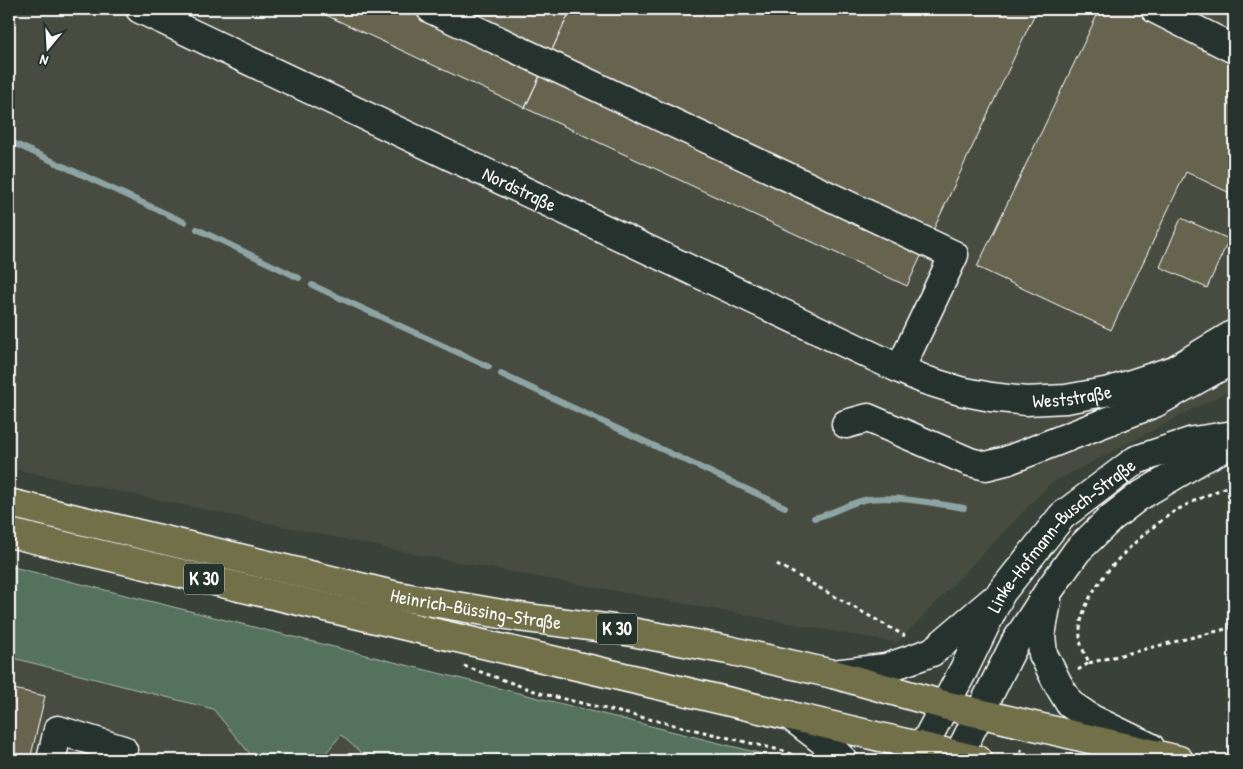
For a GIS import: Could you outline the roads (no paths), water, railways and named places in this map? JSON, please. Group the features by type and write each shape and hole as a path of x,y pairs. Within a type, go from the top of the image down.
{"main road":[{"name":"Heinrich-Büssing-Straße","path":"9,503 398,596 518,617 621,630 728,650 833,674 944,705"},
{"name":"Heinrich-Büssing-Straße","path":"9,533 789,715 920,754"},
{"name":"K 30","path":"944,705 1178,760"},
{"name":"K 30","path":"920,754 964,759"}],"street":[{"name":"Nordstraße","path":"140,9 900,369"},
{"path":"431,9 954,255 900,369"},
{"path":"1155,9 1234,48"},
{"name":"Weststraße","path":"900,369 934,383 960,391 991,397 1026,402 1066,399 1110,391 1174,370 1234,334"},
{"path":"846,424 868,418 970,462 986,466 1006,461 1155,404 1234,359"},
{"name":"Linke-Hofmann-Busch-Straße","path":"920,754 1001,593 1062,516 1136,460 1193,442 1234,435"},
{"name":"Linke-Hofmann-Busch-Straße","path":"964,759 981,713 1015,643 1077,551 1138,496 1234,443"},
{"path":"1050,589 1041,635 1043,654 1070,704 1092,719 1178,760"},
{"path":"833,674 886,668 932,652 1001,593"},
{"path":"789,715 824,741 843,760"},
{"path":"50,760 58,730 122,750 120,760"}],"waterway":[{"path":"9,141 184,222"},
{"path":"197,229 299,278"},
{"path":"312,285 489,367"},
{"path":"501,374 785,507"},
{"path":"814,518 856,502 881,498 905,499 964,508"}]}
